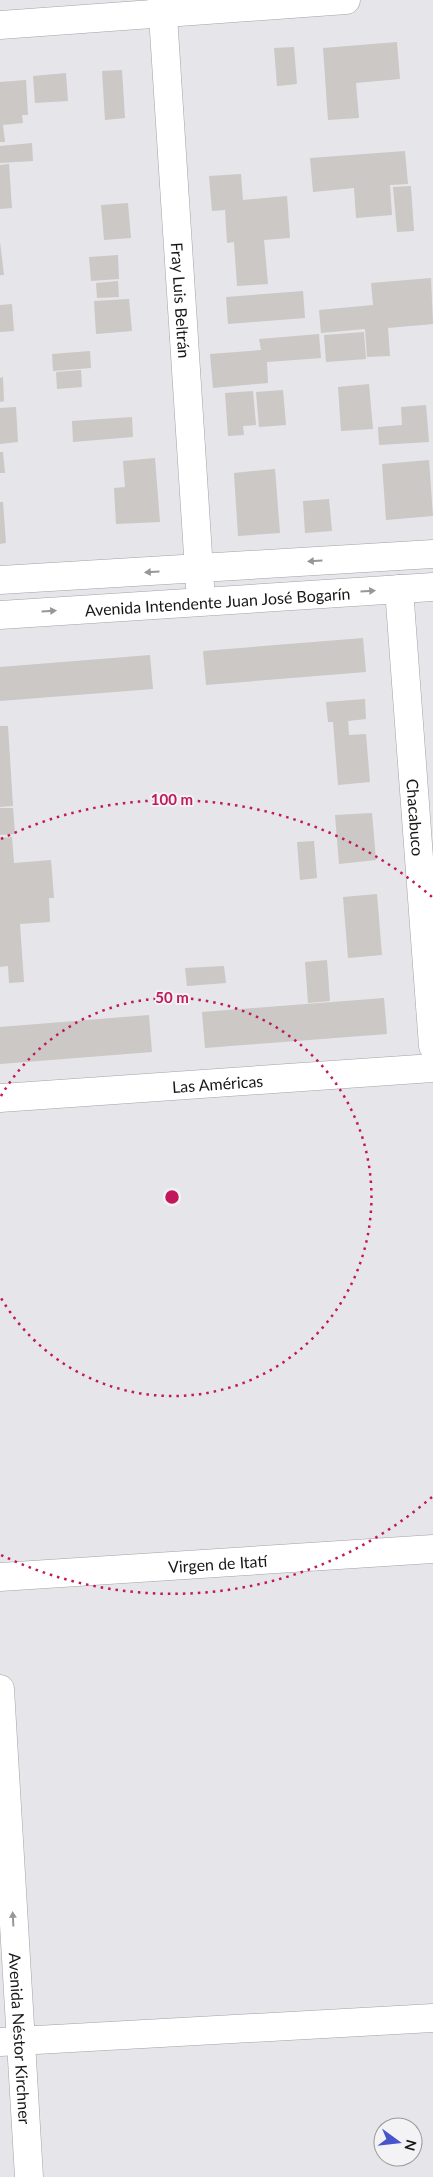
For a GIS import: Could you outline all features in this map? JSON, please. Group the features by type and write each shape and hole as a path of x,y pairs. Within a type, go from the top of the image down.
{"street":[{"path":"0,25 163,6 346,0"},
{"name":"Fray Luis Beltrán","path":"163,6 201,601"},
{"name":"Avenida Intendente Juan José Bogarín","path":"0,580 433,554"},
{"name":"Avenida Intendente Juan José Bogarín","path":"0,615 433,587"},
{"name":"Chacabuco","path":"399,589 433,1046"},
{"name":"Las Américas","path":"0,1098 433,1068"},
{"name":"Virgen de Itatí","path":"0,1577 433,1550"},
{"name":"Avenida Néstor Kirchner","path":"0,1690 10,2041 29,2177"},
{"path":"10,2041 433,2018"}],"building":[{"path":"397,42 400,79 356,83 359,118 328,120 323,48"},
{"path":"294,47 297,84 277,86 274,48"},
{"path":"122,70 125,118 105,120 102,71"},
{"path":"66,73 68,101 35,103 33,76"},
{"path":"26,80 28,115 22,115 23,123 3,125 5,142 0,142 0,82"},
{"path":"32,143 33,161 0,163 0,146"},
{"path":"405,151 408,184 390,185 392,215 356,218 354,188 313,192 310,158"},
{"path":"9,164 12,208 0,209 0,165"},
{"path":"241,174 243,200 287,196 290,238 264,240 268,284 237,286 234,242 227,243 225,210 212,211 209,176"},
{"path":"411,186 414,231 397,232 393,187"},
{"path":"128,203 131,238 104,240 101,205"},
{"path":"0,242 4,275 0,275"},
{"path":"118,255 119,279 91,281 89,257"},
{"path":"431,278 433,324 388,328 390,356 367,357 365,329 321,333 319,310 373,305 371,283"},
{"path":"118,281 119,297 97,298 96,283"},
{"path":"303,291 305,318 228,324 226,297"},
{"path":"129,299 132,331 96,334 94,301"},
{"path":"12,304 14,331 0,332 0,305"},
{"path":"364,332 366,359 326,362 324,335"},
{"path":"319,334 321,358 267,362 268,383 213,388 210,354 261,350 259,339"},
{"path":"90,351 91,368 53,371 52,354"},
{"path":"81,370 82,387 57,389 56,372"},
{"path":"3,377 4,401 0,402 0,378"},
{"path":"369,384 373,429 341,431 338,387"},
{"path":"283,390 286,425 259,427 256,392"},
{"path":"253,391 256,425 243,426 244,435 228,436 225,393"},
{"path":"426,405 429,442 379,445 378,427 402,425 401,407"},
{"path":"16,407 18,442 0,444 0,408"},
{"path":"132,417 133,437 73,442 72,421"},
{"path":"0,452 3,452 5,473 0,473"},
{"path":"155,458 160,522 116,524 114,488 125,487 123,461"},
{"path":"429,460 433,516 386,520 382,464"},
{"path":"275,469 280,533 238,536 234,473"},
{"path":"329,499 332,531 305,533 303,501"},
{"path":"0,502 3,502 6,543 0,544"},
{"path":"363,638 366,672 206,685 203,651"},
{"path":"150,655 153,689 0,701 0,667"},
{"path":"365,699 366,719 348,721 349,735 366,734 370,782 338,785 333,722 328,722 326,702"},
{"path":"0,726 8,726 13,806 0,807"},
{"path":"0,808 13,808 15,834 0,835"},
{"path":"372,813 376,860 339,864 335,815"},
{"path":"12,837 14,863 51,860 54,898 49,898 50,922 20,924 24,982 9,983 8,966 0,967 0,838"},
{"path":"314,841 317,878 300,880 297,842"},
{"path":"377,894 382,955 348,958 343,897"},
{"path":"327,960 330,1001 308,1003 305,962"},
{"path":"224,966 226,983 187,986 185,968"},
{"path":"384,998 387,1034 205,1048 202,1012"},
{"path":"149,1015 152,1052 0,1064 0,1027"}]}
